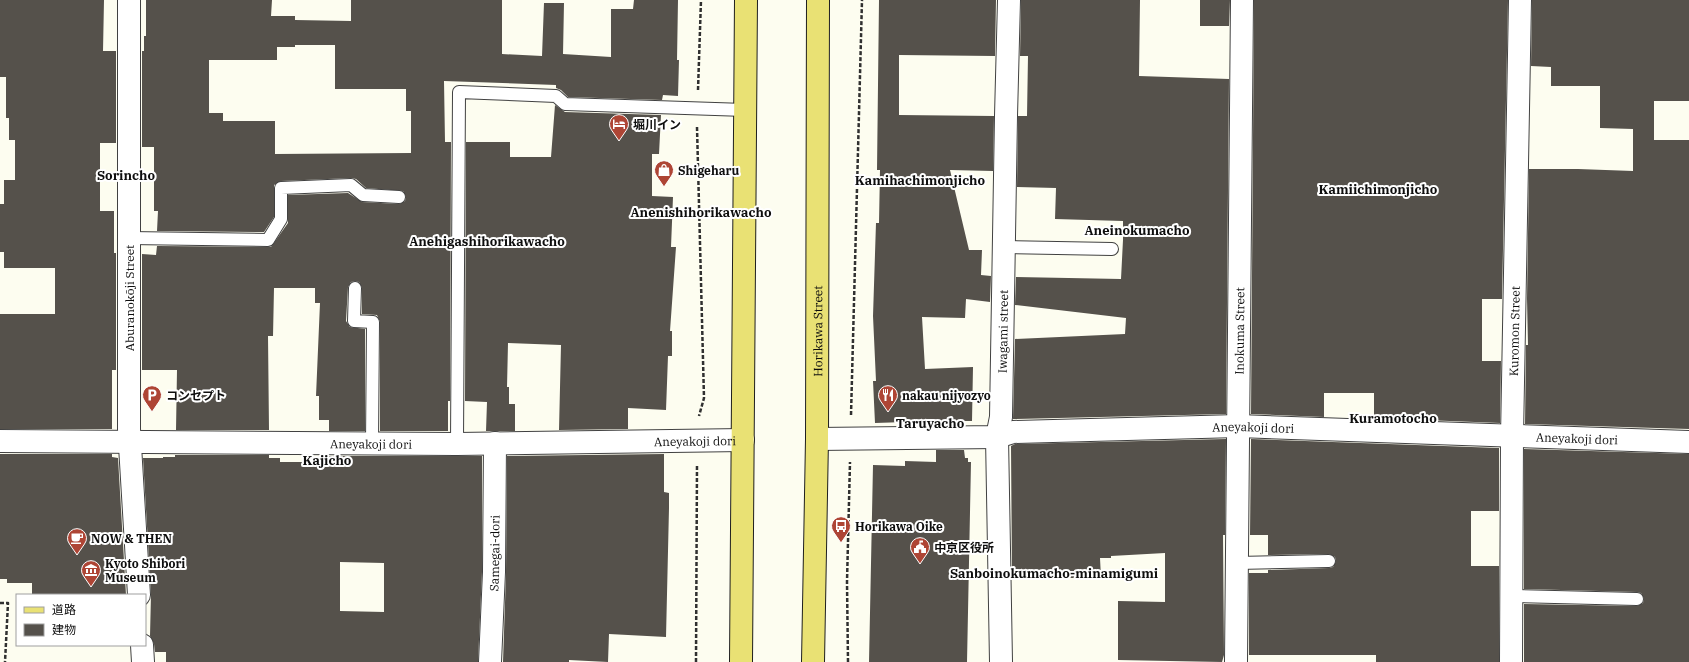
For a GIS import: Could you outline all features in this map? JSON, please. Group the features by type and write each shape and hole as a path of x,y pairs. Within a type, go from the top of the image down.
{"main road":[{"path":"741,662 746,0"},
{"name":"Horikawa Street","path":"813,662 818,439 818,0"}],"street":[{"name":"Aburanokōji Street","path":"129,0 129,443 139,594"},
{"name":"Iwagami street","path":"1001,662 997,437 1001,417 1009,0"},
{"name":"Inokuma Street","path":"1236,662 1242,0"},
{"name":"Kuromon Street","path":"1511,662 1512,437 1520,0"},
{"name":"Aneyakoji dori","path":"818,439 997,437 1013,432 1238,426 1512,437 1689,442"},
{"name":"Aneyakoji dori","path":"0,441 129,443 494,444 743,440"},
{"name":"Samegai-dori","path":"490,662 494,572 494,444"},
{"path":"142,646 143,662"}],"lane":[{"path":"457,444 459,92 556,96 565,104 745,110"},
{"path":"129,238 268,240 281,219 281,188 351,185 363,195 399,197"},
{"path":"1004,247 1112,249"},
{"path":"355,288 354,321 373,322 372,444"},
{"path":"1237,563 1329,561"},
{"path":"1511,596 1637,599"}],"path":[{"path":"696,662 698,422 704,398 697,109 702,0"},
{"path":"848,662 847,582 850,439 862,0"},
{"path":"0,603 8,603 5,662"}],"building":[{"path":"0,0 104,0 103,51 116,51 116,143 100,143 100,211 114,211 114,253 116,253 116,370 112,370 112,429 0,429 0,314 55,314 55,268 4,268 4,252 0,252 0,204 4,204 4,180 15,180 15,140 9,140 9,118 6,118 6,77 0,77"},
{"path":"146,0 272,0 271,16 295,16 295,20 351,21 351,0 502,0 502,54 542,56 544,3 564,3 563,54 611,57 611,9 633,9 634,0 678,0 678,96 663,95 662,100 568,97 561,90 556,88 556,85 444,81 445,142 451,142 450,401 448,401 448,431 380,431 380,322 377,315 362,314 362,288 359,282 355,281 351,282 348,287 346,321 350,327 365,329 365,431 329,431 329,420 319,420 319,396 316,396 320,303 315,303 315,288 274,288 273,336 268,336 269,430 176,430 177,370 142,370 142,254 156,255 157,246 271,247 288,223 288,195 348,193 362,202 399,204 405,201 406,197 403,191 366,188 356,179 351,178 281,181 274,185 274,217 264,232 157,231 158,211 154,211 154,147 142,147 142,51 144,51 144,36 146,36","holes":["295,45 335,45 335,89 406,89 406,111 411,111 411,153 275,154 275,121 223,121 223,113 209,113 209,60 277,60 277,47 295,47"]},
{"path":"879,0 996,0 995,56 899,55 899,115 994,116 993,171 950,170 969,250 982,250 981,275 991,276 990,302 966,299 965,318 922,317 925,369 973,367 972,421 963,421 963,425 936,425 936,421 875,423 873,381 876,381 873,316 876,223 879,223 880,170 877,170"},
{"path":"1021,0 1140,0 1139,76 1229,79 1226,414 1013,419 1015,339 1125,334 1126,318 1015,305 1016,277 1121,279 1123,240 1123,221 1055,219 1056,188 1017,187 1018,116 1027,116 1028,56 1020,56"},
{"path":"1200,0 1230,0 1229,26 1200,26"},
{"path":"1254,0 1508,0 1502,299 1482,299 1482,361 1501,361 1500,423 1374,418 1374,393 1324,393 1324,417 1251,414"},
{"path":"1532,0 1689,0 1689,101 1654,101 1654,140 1689,140 1689,429 1525,424 1526,345 1528,345 1527,299 1529,169 1633,171 1633,129 1600,128 1600,86 1551,86 1551,67 1531,66"},
{"path":"555,105 565,112 661,115 659,154 652,154 652,196 673,197 671,247 676,247 670,331 672,331 672,356 668,356 666,410 628,408 628,429 559,430 561,345 508,343 507,387 509,387 509,404 515,404 515,431 486,431 487,402 465,401 466,142 510,142 510,157 551,157"},
{"path":"1226,439 1225,535 1223,535 1224,655 1222,662 1118,660 1118,601 1165,602 1165,553 1100,558 1101,578 1012,578 1011,446 1015,444"},
{"path":"1251,439 1499,448 1499,511 1471,511 1471,566 1499,566 1499,662 1376,662 1376,655 1249,655 1249,573 1268,573 1268,570 1329,568 1333,567 1336,561 1335,557 1329,554 1268,555 1268,535 1250,535"},
{"path":"1524,449 1689,454 1689,662 1524,662 1524,604 1637,606 1643,603 1644,599 1641,593 1637,592 1524,589"},
{"name":"中京区役所","path":"936,450 964,450 965,458 968,458 968,462 971,462 967,662 869,662 873,465 905,466 905,461 936,462"},
{"path":"0,454 112,454 112,457 118,458 126,594 32,594 32,583 7,583 7,579 0,579"},
{"path":"664,454 664,492 669,493 666,637 609,634 608,662 569,660 569,662 503,662 506,573 507,456"},
{"path":"175,455 269,455 269,458 280,458 280,462 329,462 329,456 482,456 482,572 478,662 166,662 166,652 155,652 154,644 150,636 151,594 143,458 175,457","holes":["340,562 384,563 384,612 340,611"]}],"place":[{"name":"堀川イン","path":"619,141"},
{"name":"Shigeharu","path":"664,187"},
{"name":"コンセプト","path":"152,412"},
{"name":"nakau nijyozyo","path":"888,412"},
{"name":"Horikawa Oike","path":"841,543"},
{"name":"NOW & THEN","path":"77,555"},
{"name":"中京区役所","path":"920,564"},
{"name":"Kyoto Shibori Museum","path":"91,587"}],"district":[{"name":"Sorincho","path":"126,175"},
{"name":"Kamihachimonjicho","path":"920,180"},
{"name":"Kamiichimonjicho","path":"1378,189"},
{"name":"Anenishihorikawacho","path":"701,212"},
{"name":"Aneinokumacho","path":"1137,230"},
{"name":"Anehigashihorikawacho","path":"487,241"},
{"name":"Kuramotocho","path":"1393,418"},
{"name":"Taruyacho","path":"930,423"},
{"name":"Kajicho","path":"327,460"},
{"name":"Sanboinokumacho-minamigumi","path":"1054,573"}]}
